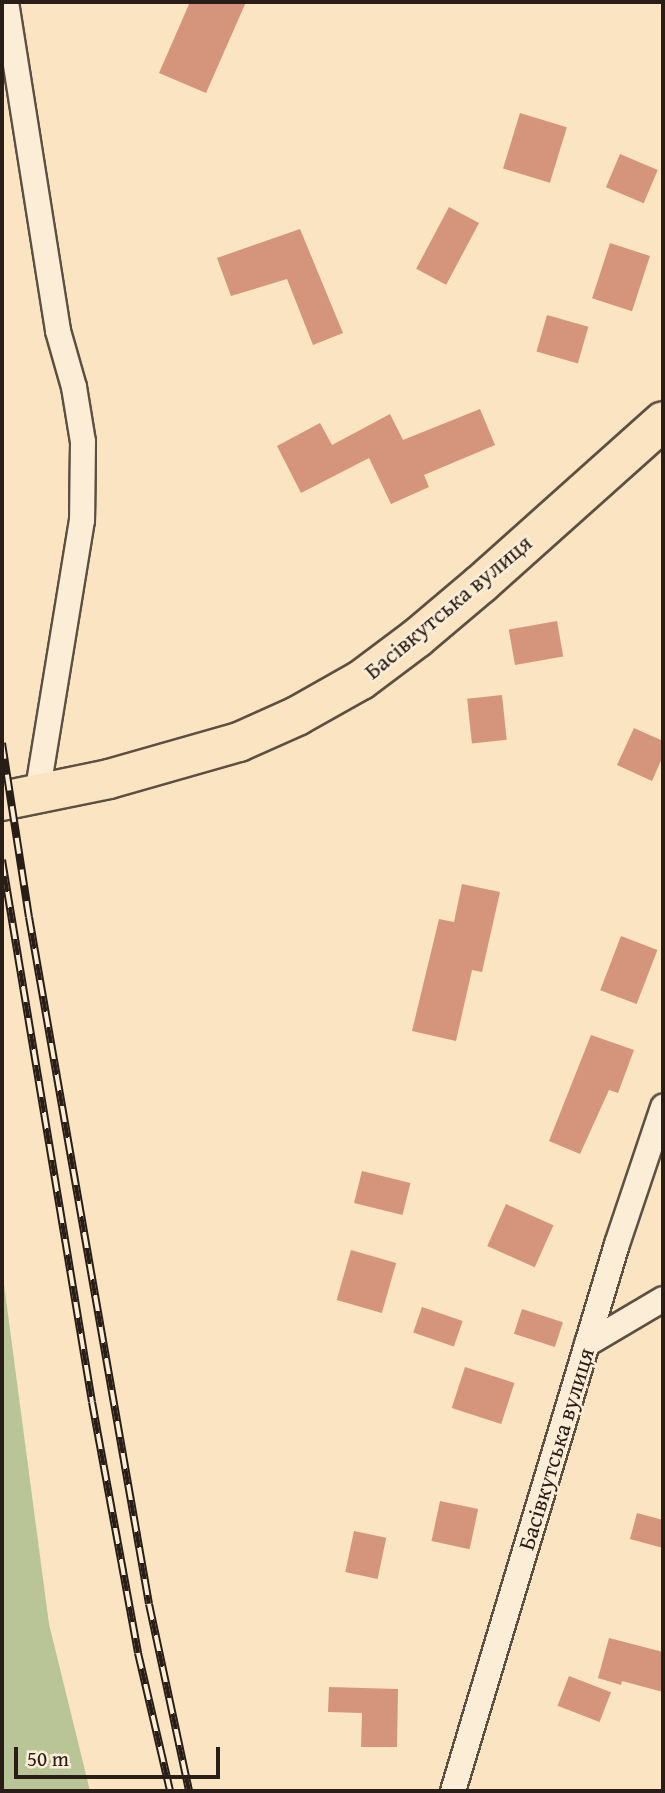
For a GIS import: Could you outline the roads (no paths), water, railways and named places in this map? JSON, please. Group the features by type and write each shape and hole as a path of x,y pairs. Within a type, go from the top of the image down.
{"main road":[{"name":"Басівкутська вулиця","path":"19,798 176,762 239,742 297,716 361,680 470,593 663,421"}],"street":[{"path":"6,2 58,331 74,387 83,442 82,520 19,798"},
{"name":"Басівкутська вулиця","path":"453,1791 643,1161 663,1107"},
{"path":"587,1344 663,1299"}],"railway":[{"path":"2,743 29,917 149,1604 189,1791"},
{"path":"2,860 92,1402 138,1653 170,1791"}]}
